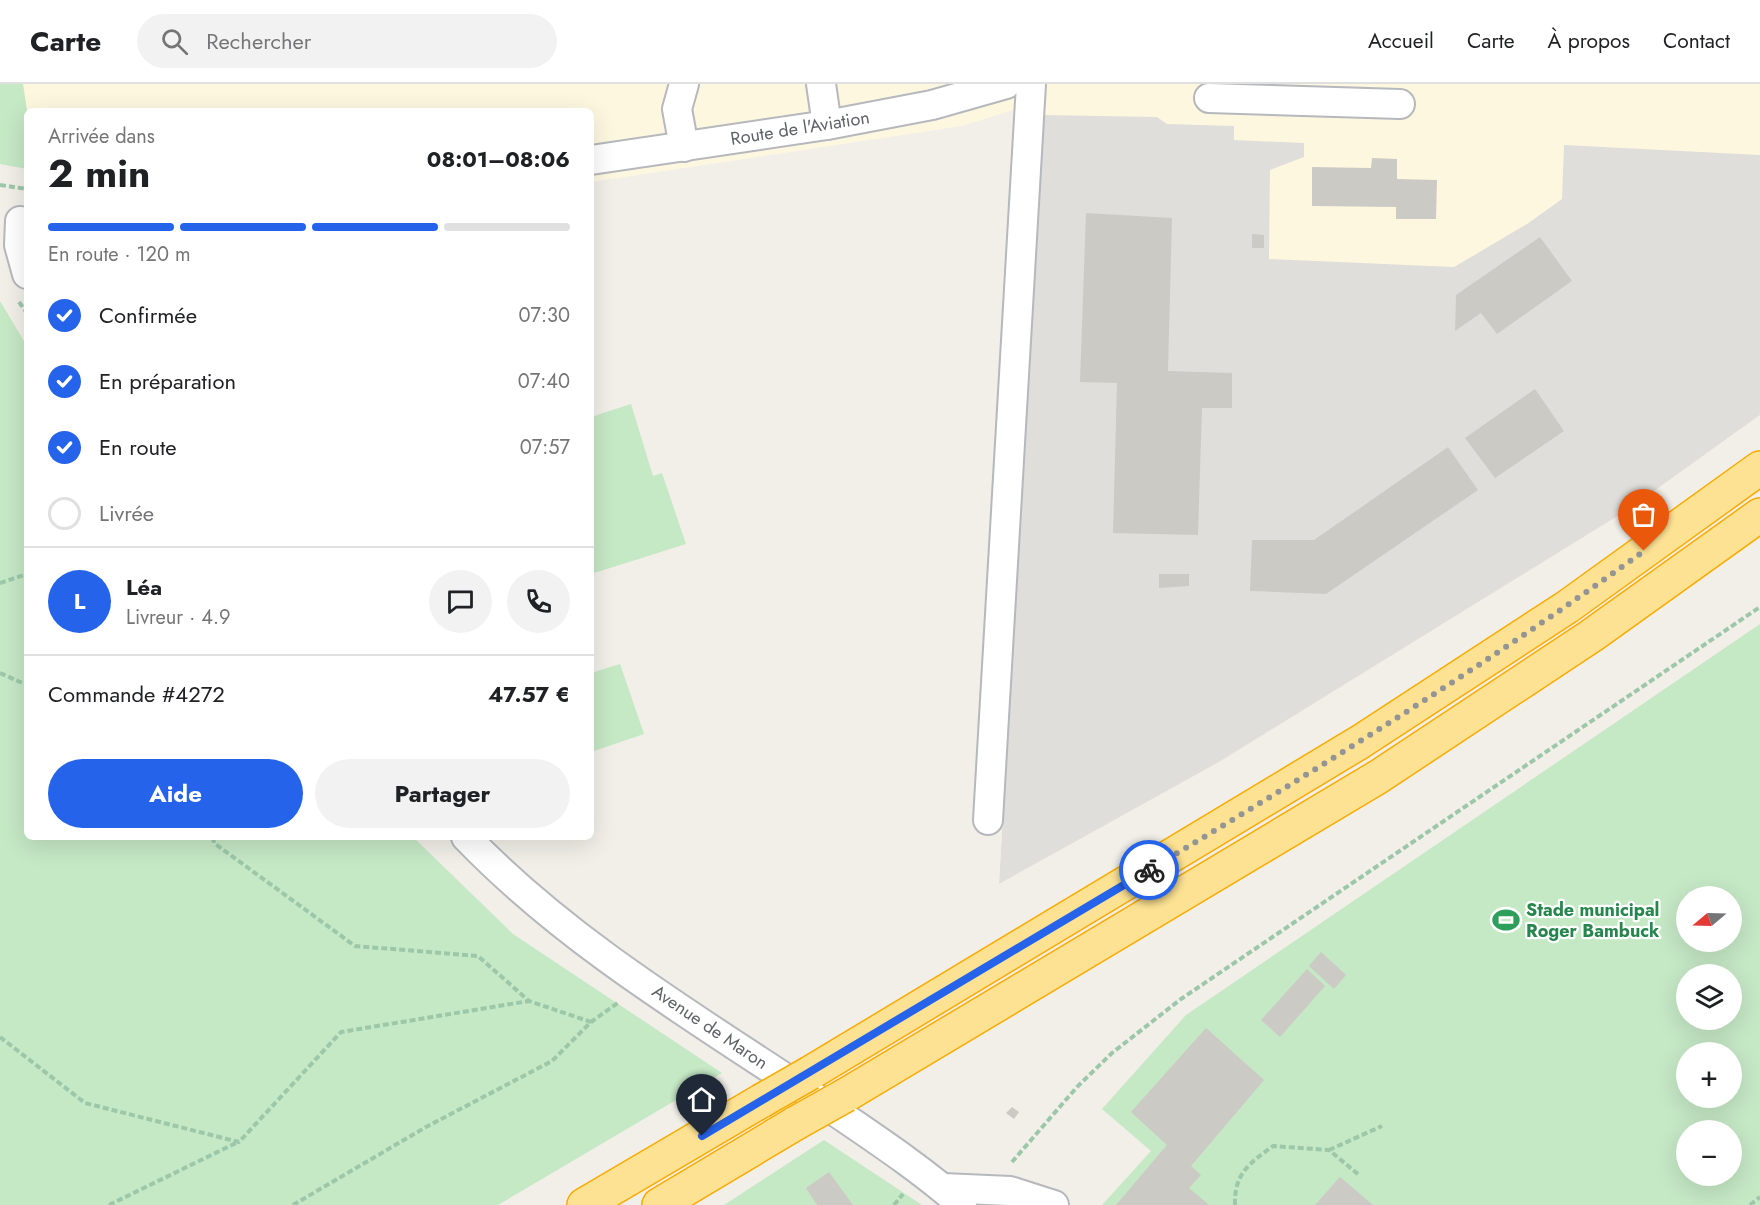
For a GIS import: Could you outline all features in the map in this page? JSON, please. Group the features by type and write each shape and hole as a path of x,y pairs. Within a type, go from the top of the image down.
{"highway":[{"path":"584,1205 810,1073 1360,742 1568,607 1760,468"},
{"path":"659,1205 1378,777 1591,636 1760,515"}],"street":[{"path":"684,84 676,110 684,147"},
{"path":"821,84 827,125"},
{"name":"Route de l'Aviation","path":"594,160 827,125 932,105 1006,84"},
{"path":"988,820 1031,84"},
{"path":"1209,98 1400,104"},
{"path":"16,220 24,262"},
{"name":"Avenue de Maron","path":"469,840 528,895 578,935 680,1008 908,1161 953,1197"},
{"path":"953,1197 990,1189 1027,1194 1054,1205"}],"path":[{"path":"0,185 24,189"},
{"path":"0,583 24,575"},
{"path":"990,1189 1077,1087 1112,1053 1162,1013 1760,607"},
{"path":"0,673 24,684"},
{"path":"214,840 214,843 355,946 478,956 529,1001 591,1022"},
{"path":"293,1205 426,1127 552,1061 591,1022 623,999"},
{"path":"109,1205 239,1142 341,1032 529,1001"},
{"path":"0,1037 85,1102 239,1142"},
{"path":"1235,1205 1235,1194 1244,1168 1273,1146 1329,1150 1382,1126"},
{"path":"1329,1150 1359,1174"},
{"path":"1750,1205 1760,1197"}],"shaded area":[{"path":"23,84 1760,84 1760,415 1629,509 1219,762 999,884 1045,100 962,126 594,182 594,108 27,108"},
{"path":"1044,115 1157,117 1167,124 1234,126 1234,140 1304,143 1304,157 1270,170 1269,259 1454,267 1527,224 1562,199 1564,145 1760,155 1760,415 1629,509 1219,762 999,884"}],"green space":[{"path":"0,84 23,84 27,108 24,108 24,168 0,164"},
{"path":"0,301 24,341 24,840 416,840 513,934 722,1073 498,1205 0,1205"},
{"path":"631,404 653,476 662,473 686,544 594,573 594,416"},
{"name":"Stade municipal Roger Bambuck","path":"1760,624 1760,1205 1102,1205 1151,1151 1102,1109 1186,1015"},
{"path":"620,664 644,734 594,751 594,672"},
{"path":"824,1140 922,1205 724,1205"}],"building":[{"path":"1372,158 1397,159 1397,179 1437,180 1436,219 1396,219 1396,207 1312,206 1312,167 1371,168"},
{"path":"1086,213 1172,218 1168,371 1232,373 1232,408 1202,408 1198,535 1113,533 1117,383 1080,382"},
{"path":"1252,234 1264,235 1264,248 1252,248"},
{"path":"1540,237 1572,281 1497,334 1481,313 1455,331 1456,295"},
{"path":"1535,389 1564,431 1495,478 1465,438"},
{"path":"1448,447 1478,490 1326,594 1250,591 1252,540 1314,540"},
{"path":"1159,574 1189,574 1189,586 1159,588"},
{"path":"1321,952 1346,975 1334,989 1309,966"},
{"path":"1307,969 1325,986 1280,1037 1261,1020"},
{"path":"1206,1028 1264,1080 1191,1166 1201,1175 1189,1188 1209,1205 1116,1205 1167,1145 1131,1112"},
{"path":"1012,1107 1019,1112 1014,1119 1006,1113"},
{"path":"829,1172 853,1205 817,1205 806,1188"},
{"path":"1340,1177 1373,1205 1315,1205"}],"way so far":[{"path":"1149,870 1360,742 1568,607 1644,551"}],"place":[{"name":"Stade municipal Roger Bambuck","path":"1506,920"}],"route":[{"path":"702,1136 1149,870"}]}
